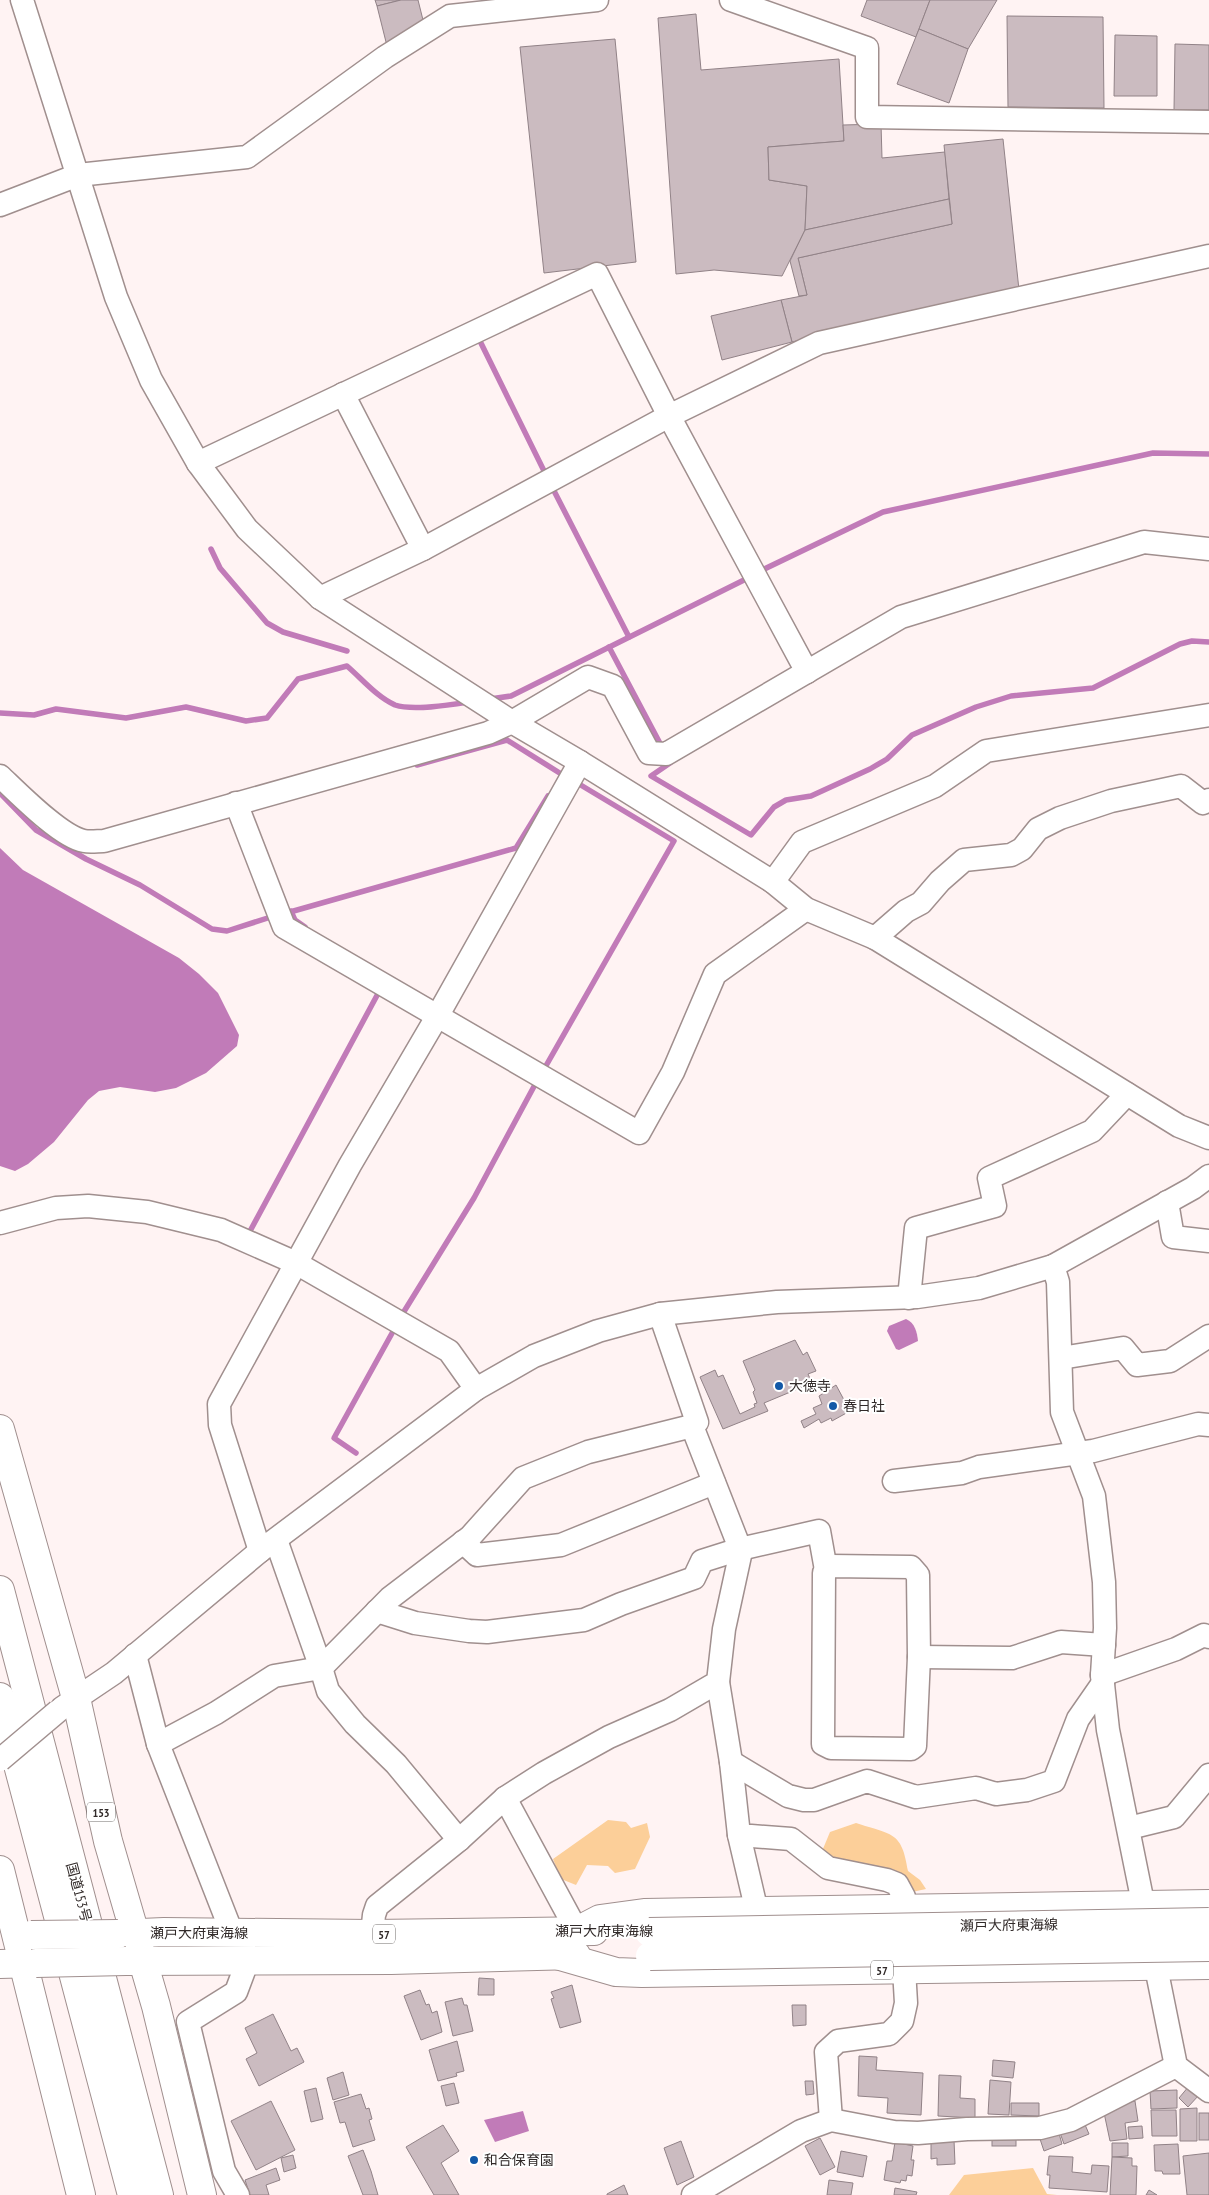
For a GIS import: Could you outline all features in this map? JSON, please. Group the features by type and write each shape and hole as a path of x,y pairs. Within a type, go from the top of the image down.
{"main road":[{"name":"153","path":"0,1429 67,1704 108,1841 126,1934 134,1961 156,2006 202,2195"},
{"name":"国道153号","path":"0,1590 159,2195"},
{"name":"国道153号","path":"0,1697 132,2195"},
{"path":"0,1870 16,1935 19,1963 81,2195"},
{"name":"57","path":"577,1931 600,1919 644,1913 1209,1904"},
{"name":"瀬戸大府東海線","path":"19,1963 392,1960 557,1955 650,1944 1209,1922"},
{"name":"瀬戸大府東海線","path":"16,1935 164,1932 372,1934 577,1931 650,1944 1209,1947"},
{"name":"57","path":"557,1955 616,1972 1209,1965"}],"street":[{"path":"22,0 116,297 151,380 198,463 247,529 320,598 512,722 773,882 806,909 875,938 1179,1126 1209,1138"},
{"path":"0,205 78,175 247,157 384,57 450,16 597,0"},
{"path":"731,0 867,48 867,117 1209,122"},
{"path":"320,598 423,549 669,416 819,343 1209,256"},
{"path":"198,463 597,274 669,416 808,672"},
{"path":"343,394 423,549"},
{"path":"0,776 66,833 83,841 104,841 488,733 512,722 588,677 613,686 650,753 666,754 901,617 1144,542 1209,549"},
{"path":"773,882 802,842 935,786 986,751 1209,715"},
{"path":"459,1840 396,1764 355,1724 328,1691 321,1668 268,1546 220,1425 219,1404 350,1165 438,1015 580,762"},
{"path":"875,938 906,911 921,903 940,881 964,860 1011,854 1022,849 1038,829 1060,818 1110,801 1181,786 1203,803 1209,800"},
{"path":"236,803 284,927 639,1133 673,1072 715,974 806,909"},
{"path":"910,1298 916,1228 996,1206 989,1178 1092,1131 1127,1094"},
{"path":"0,1760 67,1704 114,1673 268,1546 476,1390 534,1356 598,1331 660,1314 777,1302 910,1298 979,1288 1053,1266 1167,1202 1209,1176"},
{"path":"1167,1202 1174,1237 1209,1241"},
{"path":"0,1223 56,1208 88,1206 147,1212 221,1230 296,1263 449,1351 476,1390"},
{"path":"1053,1266 1058,1282 1062,1412 1094,1496 1097,1513 1104,1582 1102,1679 1108,1730 1176,2066 1209,2091"},
{"path":"158,1744 216,1713 274,1676 321,1668 396,1592 462,1542 523,1478 588,1452 692,1426 697,1422 696,1414 680,1376 660,1314"},
{"path":"1061,1358 1123,1348 1137,1365 1170,1361 1209,1336"},
{"path":"894,1481 962,1473 978,1467 1079,1453 1141,1440 1198,1424 1209,1425"},
{"path":"692,1426 741,1551 724,1629 718,1682 731,1762 739,1835 757,1912"},
{"path":"462,1542 477,1555 561,1545 714,1483"},
{"path":"377,1611 415,1623 487,1632 584,1620 621,1604 694,1578 702,1561 740,1549 818,1531 826,1570"},
{"path":"830,1566 911,1567 918,1575 919,1657 915,1746 911,1749 831,1748 823,1744 824,1573 830,1566"},
{"path":"731,1762 788,1796 804,1800 814,1800 867,1781 916,1798 976,1788 996,1794 1028,1790 1054,1781 1078,1719 1102,1679 1176,1649 1204,1635 1209,1637"},
{"path":"919,1657 1012,1658 1061,1642 1104,1645"},
{"path":"136,1655 158,1744 232,1933"},
{"path":"372,1934 377,1906 459,1840 505,1798 544,1772 609,1737 670,1710 718,1682"},
{"path":"1129,1828 1174,1817 1209,1775"},
{"path":"505,1798 577,1931"},
{"path":"739,1835 791,1839 828,1868 887,1880 897,1884 904,1897 906,1909"},
{"path":"238,2195 224,2171 188,2022 236,1992 248,1960"},
{"path":"831,2120 826,2052 838,2041 889,2034 902,2021 906,2002 904,1969"},
{"path":"693,2195 801,2131 831,2120 894,2132 918,2133 967,2129 1040,2128 1071,2120 1176,2066"}],"shaded area":[{"path":"0,848 23,870 179,958 218,993 239,1035 237,1046 206,1073 176,1088 155,1092 120,1087 99,1091 88,1100 54,1142 28,1164 15,1171 0,1166"},
{"path":"906,1319 913,1325 918,1341 899,1350 896,1349 887,1331 889,1326"},
{"path":"608,1820 626,1822 631,1828 647,1823 650,1837 635,1869 615,1873 608,1866 587,1865 576,1885 561,1879 553,1859"},
{"path":"856,1823 893,1836 902,1848 908,1871 920,1880 926,1889 912,1892 820,1856 830,1832"},
{"path":"523,2111 529,2131 495,2142 484,2120"},
{"path":"1033,2168 1047,2194 1057,2195 949,2195 964,2175"}],"building":[{"path":"375,0 401,0 377,6"},
{"path":"401,0 418,0 424,24 387,46 377,6"},
{"path":"867,0 930,0 916,37 861,16"},
{"path":"930,0 997,0 968,49 919,29"},
{"path":"696,14 701,70 839,59 844,141 768,147 769,180 807,186 805,230 782,276 714,270 676,274 658,18"},
{"path":"1007,16 1103,17 1104,108 1008,107"},
{"path":"919,29 968,49 949,103 897,84"},
{"path":"1115,35 1157,36 1157,96 1114,96"},
{"path":"615,39 636,262 544,273 520,47"},
{"path":"1175,44 1209,45 1209,110 1174,110"},
{"path":"881,124 882,158 945,152 949,199 805,230 807,186 769,180 768,147 844,141 843,125"},
{"path":"1003,139 1019,290 792,342 781,300 807,295 798,258 952,224 944,145"},
{"path":"949,199 952,224 798,258 807,295 799,296 790,261 805,230"},
{"path":"781,300 792,342 722,360 711,316"},
{"name":"大徳寺","path":"795,1340 803,1355 807,1352 816,1371 808,1374 812,1383 764,1403 768,1411 723,1429 700,1377 715,1370 718,1377 723,1375 740,1414 755,1407 754,1404 757,1403 753,1392 755,1390 743,1361"},
{"name":"春日社","path":"836,1385 850,1411 832,1421 831,1418 821,1423 819,1419 804,1428 801,1421 816,1414 813,1408 822,1404 819,1396"},
{"path":"479,1978 494,1979 494,1995 478,1995"},
{"path":"572,1985 581,2022 560,2028 551,1999 554,1998 551,1992"},
{"path":"420,1990 426,2005 429,2004 432,2013 437,2011 442,2032 421,2040 404,1996"},
{"path":"462,1998 464,2005 467,2005 473,2031 453,2036 445,2002"},
{"path":"792,2005 806,2005 806,2025 793,2026"},
{"path":"273,2014 291,2051 297,2048 304,2062 259,2086 246,2059 257,2053 245,2028"},
{"path":"457,2041 464,2071 456,2073 457,2076 438,2081 429,2050"},
{"path":"859,2056 877,2057 876,2070 923,2073 921,2115 887,2113 888,2098 858,2096"},
{"path":"993,2060 1015,2062 1013,2078 992,2076"},
{"path":"343,2072 349,2095 333,2100 327,2078"},
{"path":"939,2075 961,2076 960,2098 975,2099 975,2118 938,2116"},
{"path":"990,2080 1011,2082 1009,2115 988,2114"},
{"path":"805,2081 813,2081 814,2094 806,2095"},
{"path":"454,2083 459,2103 446,2106 441,2086"},
{"path":"1189,2086 1199,2095 1188,2107 1179,2098"},
{"path":"316,2088 323,2119 311,2122 304,2091"},
{"path":"1177,2090 1177,2108 1151,2109 1150,2091"},
{"path":"361,2094 366,2109 369,2108 372,2119 369,2120 375,2140 353,2147 345,2122 340,2123 334,2102"},
{"path":"271,2101 295,2150 256,2170 231,2121"},
{"path":"1135,2101 1138,2121 1125,2123 1127,2139 1110,2141 1103,2108"},
{"path":"1011,2103 1039,2103 1039,2116 1011,2115"},
{"path":"1197,2108 1197,2141 1180,2141 1180,2109"},
{"path":"1151,2110 1176,2110 1177,2136 1152,2136"},
{"path":"1199,2113 1209,2113 1209,2140 1199,2140"},
{"path":"1083,2120 1089,2134 1064,2144 1059,2130"},
{"path":"443,2125 459,2151 441,2163 459,2195 434,2195 406,2147"},
{"path":"1142,2126 1143,2138 1129,2139 1128,2127"},
{"path":"1058,2130 1062,2144 1044,2151 1039,2136"},
{"path":"992,2133 1016,2133 1016,2146 992,2146"},
{"path":"820,2138 835,2167 820,2175 805,2146"},
{"path":"954,2140 955,2164 937,2165 937,2158 931,2159 931,2141"},
{"path":"681,2141 694,2177 677,2185 664,2148"},
{"path":"895,2142 913,2146 911,2160 914,2160 912,2176 907,2175 906,2181 901,2180 900,2183 884,2180 887,2161 892,2161"},
{"path":"1112,2143 1128,2143 1128,2156 1112,2157"},
{"path":"1178,2144 1180,2174 1163,2174 1162,2171 1155,2171 1154,2145"},
{"path":"363,2150 378,2195 363,2195 348,2156"},
{"path":"841,2151 867,2156 863,2177 837,2172"},
{"path":"1209,2153 1209,2195 1187,2195 1183,2156"},
{"path":"293,2155 296,2168 284,2172 281,2158"},
{"path":"1049,2156 1073,2157 1072,2172 1091,2174 1092,2165 1109,2166 1107,2192 1049,2188 1050,2175 1047,2175"},
{"path":"1112,2157 1132,2158 1132,2166 1137,2166 1136,2195 1110,2195"},
{"path":"276,2168 280,2180 266,2185 269,2195 250,2195 245,2180"},
{"path":"829,2180 853,2183 851,2195 827,2195"},
{"path":"624,2185 628,2195 607,2195 607,2194"},
{"path":"895,2188 917,2192 916,2195 894,2195"},
{"path":"1149,2190 1157,2195 1146,2195"}],"waterway":[{"path":"477,335 547,477"},
{"path":"758,572 883,512 1153,453 1209,454"},
{"path":"551,485 629,637"},
{"path":"211,549 220,568 267,623 283,632 347,651"},
{"path":"490,699 511,696 750,577"},
{"path":"668,759 670,763 651,776 751,835 774,807 786,800 811,796 870,769 887,759 912,735 976,707 1011,696 1093,688 1180,644 1192,641 1209,642"},
{"path":"609,647 663,749"},
{"path":"0,713 34,715 56,709 126,718 186,707 246,721 267,718 298,679 347,666 376,693 395,705 421,707 469,702"},
{"path":"417,765 507,740 566,777"},
{"path":"543,1071 674,841 574,781"},
{"path":"0,793 36,830 86,859 140,885 212,929 227,931 274,916"},
{"path":"283,914 516,848 548,796"},
{"path":"291,911 295,920 305,927"},
{"path":"249,1233 381,988"},
{"path":"400,1318 474,1198 538,1079"},
{"path":"356,1453 334,1438 396,1326"}],"place":[{"name":"大徳寺","path":"779,1386"},
{"name":"春日社","path":"833,1406"},
{"name":"和合保育園","path":"474,2160"}]}
